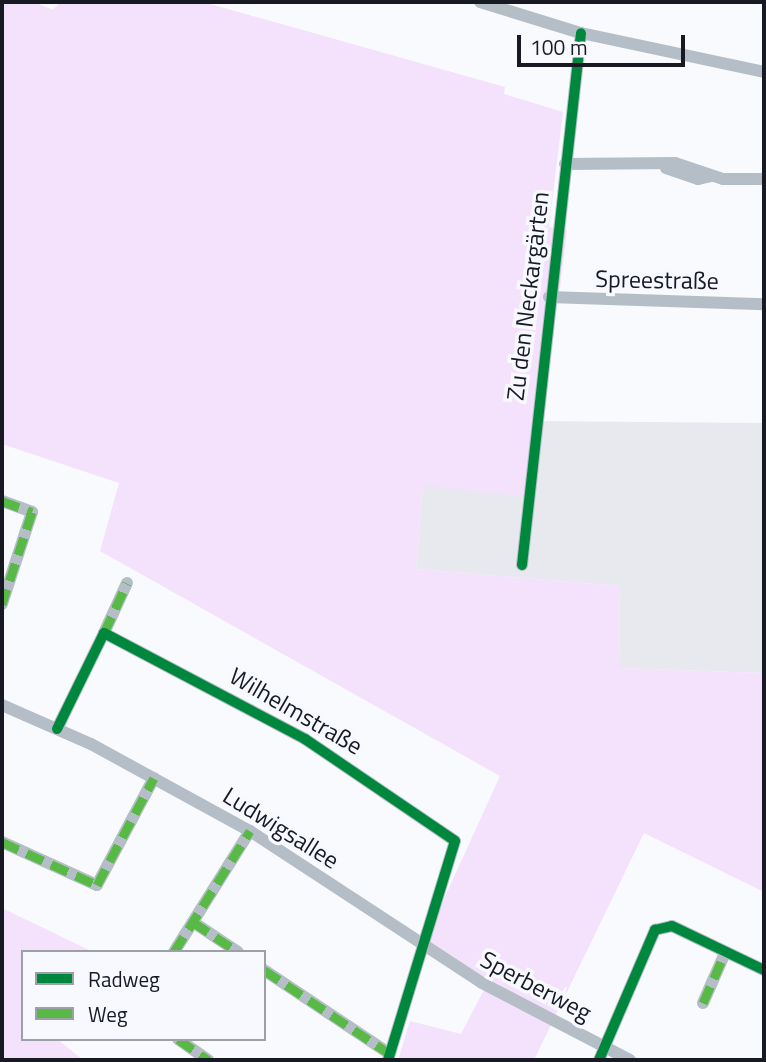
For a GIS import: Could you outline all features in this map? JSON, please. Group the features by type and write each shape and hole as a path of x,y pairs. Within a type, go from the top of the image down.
{"street":[{"path":"480,2 518,7 581,33 764,72"},
{"name":"Zu den Neckargärten","path":"522,565 549,297 581,33"},
{"path":"565,164 666,168 675,163 711,176 764,179"},
{"name":"Spreestraße","path":"549,297 764,304"},
{"path":"2,501 33,512 2,600"},
{"path":"57,729 127,583"},
{"name":"Wilhelmstraße","path":"104,633 306,739 455,841 423,945"},
{"name":"Ludwigsallee","path":"2,705 57,729 154,778 250,831 423,945"},
{"path":"2,842 97,885 154,778"},
{"path":"175,950 250,831"},
{"path":"194,922 235,950"},
{"path":"599,1060 655,930 672,926 764,970"},
{"path":"266,971 389,1057 423,945"},
{"name":"Sperberweg","path":"423,945 630,1060"},
{"path":"703,1003 725,953"},
{"path":"181,1041 208,1060"}],"shaded area":[{"path":"2,2 34,2 53,10 60,2 203,2 505,87 504,94 563,112 549,227 567,230 560,288 538,364 525,497 423,485 416,569 620,586 619,668 764,673 764,892 644,833 534,1060 398,1060 410,1021 461,1034 488,982 423,945 500,776 100,551 119,483 2,444"},
{"path":"532,421 764,423 764,673 619,668 620,586 416,569 423,485 527,482"},
{"path":"2,908 89,950 21,950 21,1041 59,1041 83,1060 2,1060"}],"marked path":[{"path":"2,501 32,512 2,604"},
{"path":"104,633 127,583"},
{"path":"2,842 97,885 154,778"},
{"path":"175,950 250,831"},
{"path":"193,922 235,950"},
{"path":"703,1003 725,953"},
{"path":"266,971 390,1054"},
{"path":"181,1041 208,1060"}],"cycle path":[{"path":"522,565 581,33"},
{"path":"57,729 104,633 305,739 455,841 388,1060"},
{"path":"599,1060 655,930 672,926 764,970"}]}
